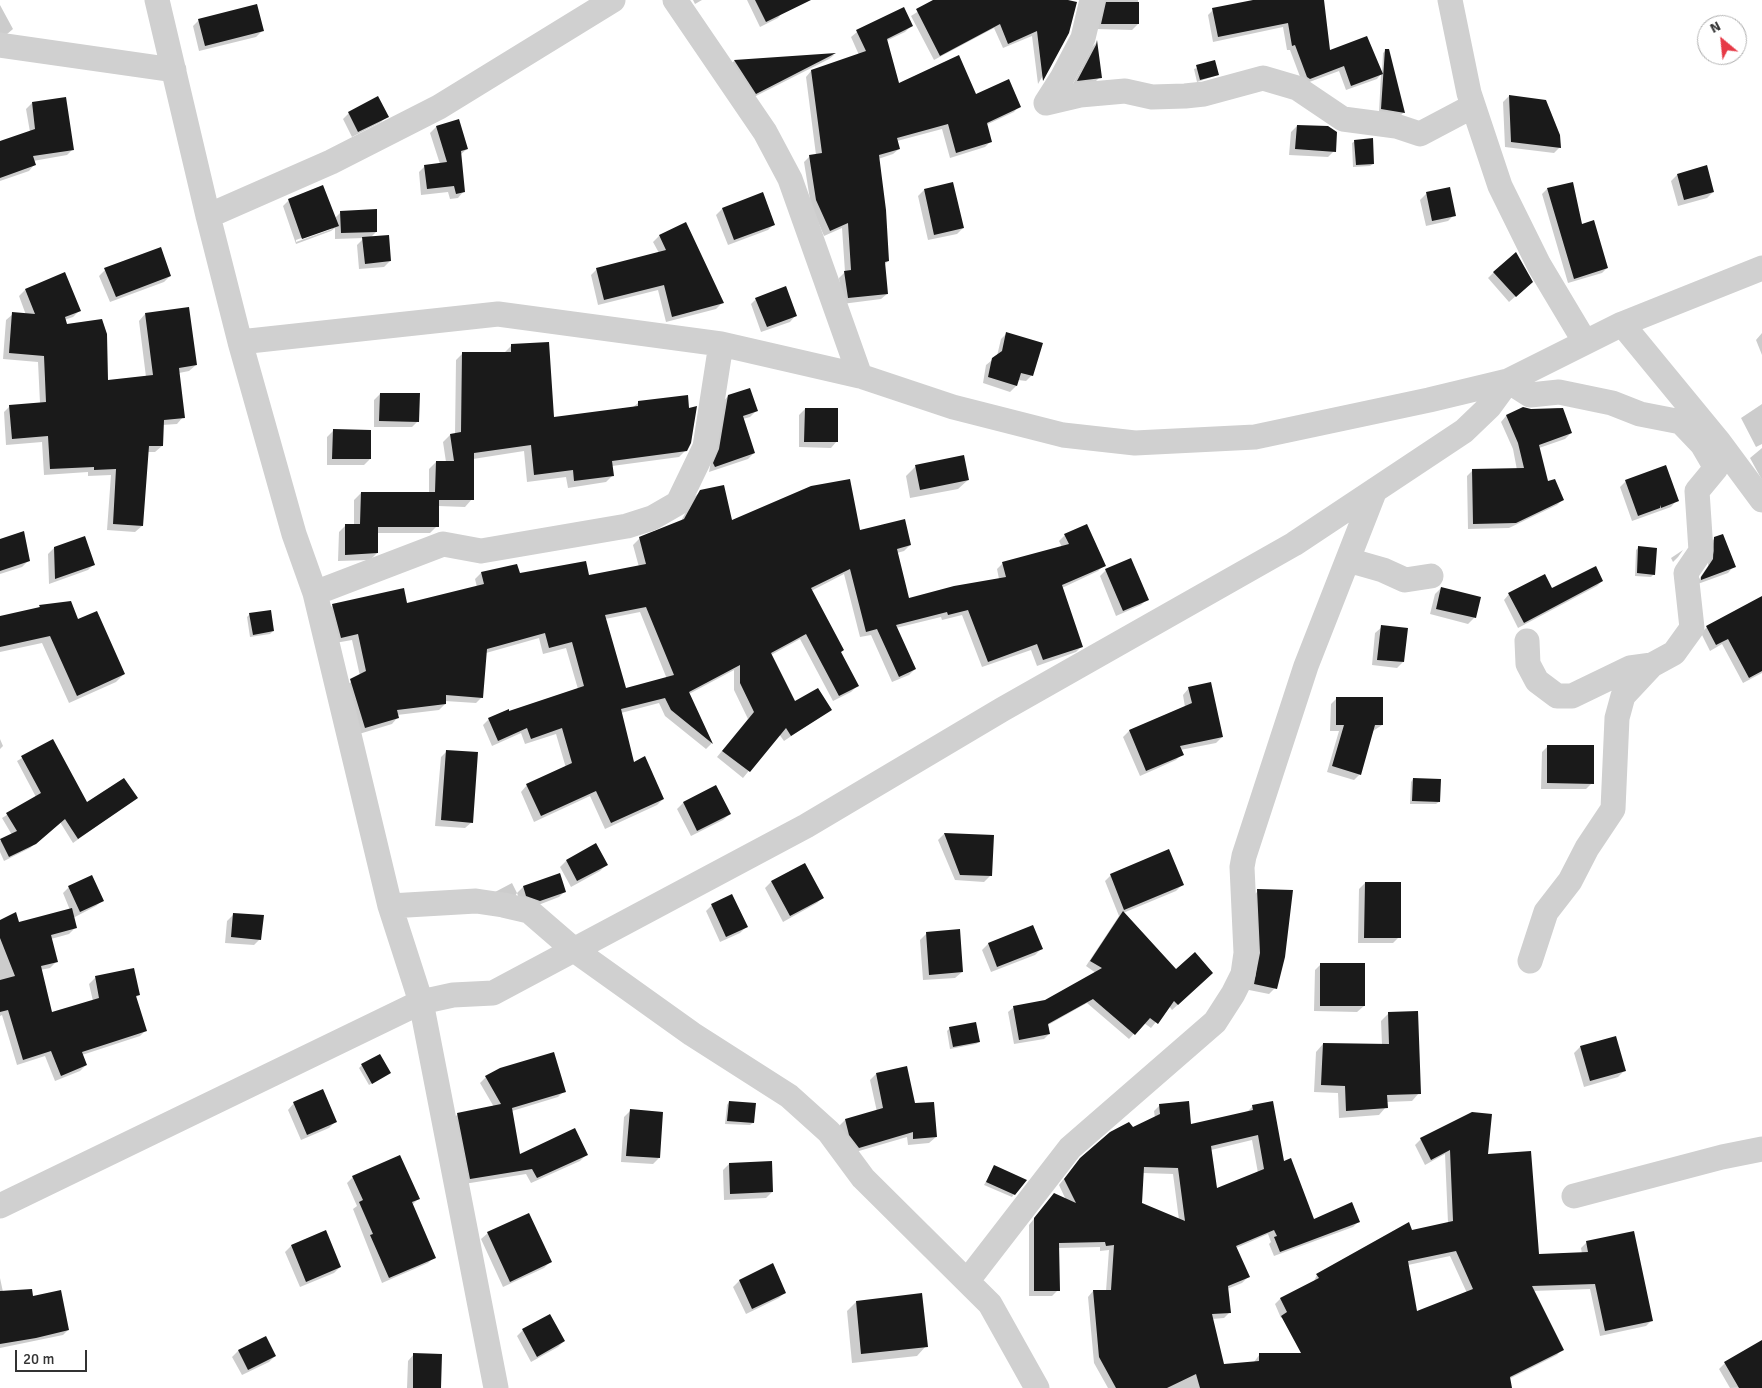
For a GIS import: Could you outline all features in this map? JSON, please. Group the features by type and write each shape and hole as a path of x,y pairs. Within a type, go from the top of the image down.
{"street":[{"path":"157,0 240,342 294,534 315,593 390,906 421,1002 496,1388"},
{"path":"208,216 331,162 439,107 613,0"},
{"path":"675,0 765,132 790,179 860,376"},
{"path":"1092,0 1083,38 1046,104 1080,95 1125,91 1152,97 1204,94 1263,78 1297,88 1343,119 1396,126 1420,134 1473,106"},
{"path":"1450,0 1473,106 1500,186 1540,265 1585,342"},
{"path":"0,45 174,70"},
{"path":"240,342 498,314 721,344 860,376 953,407 1063,435 1135,443 1255,437 1508,381 1622,324 1762,268"},
{"path":"1622,324 1719,442 1762,500"},
{"path":"315,593 442,544 482,551 627,526 652,518 672,507 678,503 705,448 721,344"},
{"path":"0,1206 421,1002 454,995 493,993 806,826 1004,709 1294,544 1464,431 1489,407 1508,381"},
{"path":"1508,381 1530,395 1559,392 1612,403 1640,414 1681,422 1702,444 1716,468 1697,492 1701,552 1686,572 1692,628 1674,654 1652,665 1630,668 1572,696 1558,696 1537,681 1528,664 1527,641"},
{"path":"968,1280 1070,1148 1215,1022 1233,994 1243,974 1246,953 1242,867 1244,856 1306,666 1375,490"},
{"path":"1348,560 1383,570 1405,580 1431,576"},
{"path":"1530,961 1546,912 1570,881 1587,848 1613,809 1617,718 1623,696 1652,665"},
{"path":"390,906 476,901 503,904 530,912 573,949 692,1034 800,1105 829,1132 863,1178 968,1280 990,1304 1037,1388"},
{"path":"1574,1196 1722,1157 1762,1149"}],"building":[{"path":"755,0 811,0 766,22"},
{"path":"933,0 1068,0 1077,2 1069,33 1043,81 1037,31 1008,44 1000,24 940,56 916,9"},
{"path":"1253,0 1324,0 1330,50 1367,36 1383,74 1351,86 1344,66 1310,79 1307,77 1295,45 1292,46 1288,23 1218,37 1212,8"},
{"path":"1106,2 1139,2 1139,24 1101,24"},
{"path":"257,4 264,31 205,46 198,19"},
{"path":"904,7 913,26 887,39 899,83 959,55 976,94 1009,79 1021,107 987,123 992,142 956,153 948,124 897,138 900,149 879,155 886,210 889,261 885,262 888,294 848,298 844,271 851,270 848,223 830,231 816,200 809,155 822,153 811,70 866,51 856,30"},
{"path":"1097,40 1102,78 1077,81 1096,45"},
{"path":"1385,49 1389,49 1405,113 1381,109"},
{"path":"836,53 756,94 734,60"},
{"path":"1215,60 1219,75 1200,80 1196,65"},
{"path":"1509,95 1546,100 1560,135 1561,148 1511,142"},
{"path":"378,96 389,117 358,132 348,112"},
{"path":"66,97 74,150 33,156 36,165 0,178 0,141 35,129 32,102"},
{"path":"459,119 468,149 461,151 465,192 456,194 454,186 427,189 424,165 447,162 436,126"},
{"path":"1297,125 1328,126 1337,132 1336,152 1295,149"},
{"path":"1373,138 1374,164 1356,165 1354,140"},
{"path":"1707,165 1714,192 1684,200 1677,174"},
{"path":"953,182 964,228 934,235 924,189"},
{"path":"1573,182 1582,224 1594,220 1608,268 1574,279 1547,188"},
{"path":"323,185 339,226 302,239 288,199"},
{"path":"1450,187 1456,216 1432,221 1426,192"},
{"path":"763,192 775,225 734,240 722,208"},
{"path":"377,209 377,232 341,233 340,211"},
{"path":"686,222 724,303 672,317 664,285 604,300 596,268 666,250 659,235"},
{"path":"389,235 391,261 365,264 362,237"},
{"path":"161,247 171,276 116,297 104,268"},
{"path":"1516,252 1533,282 1516,297 1493,272"},
{"path":"65,272 81,311 65,317 67,324 102,319 107,334 108,380 153,375 145,313 189,307 197,365 179,368 185,418 164,420 163,446 149,446 143,526 113,524 116,469 94,470 94,467 50,469 48,436 12,439 9,405 46,402 44,356 9,353 12,312 35,314 25,289"},
{"path":"786,286 797,316 767,327 755,298"},
{"path":"1006,332 1043,343 1033,376 1021,373 1017,386 988,377 992,358 1002,351"},
{"path":"549,342 554,417 638,406 638,401 688,395 689,408 697,406 691,443 687,451 612,461 614,476 574,481 573,470 534,475 531,445 474,453 474,500 439,500 439,527 378,527 378,553 345,555 345,524 360,524 361,492 435,492 436,461 454,461 450,434 461,432 462,352 511,352 511,344"},
{"path":"750,388 758,411 743,416 755,453 715,467 713,463 719,449 728,395"},
{"path":"380,393 420,393 419,422 379,421"},
{"path":"1523,407 1531,409 1563,408 1572,433 1539,445 1548,481 1555,479 1564,500 1516,523 1473,524 1472,469 1524,468 1518,443 1506,415"},
{"path":"805,408 838,408 838,442 804,442"},
{"path":"333,429 371,430 371,459 332,459"},
{"path":"964,455 969,480 920,490 915,465"},
{"path":"1666,465 1679,501 1661,508 1660,505 1660,508 1638,516 1625,480"},
{"path":"850,479 860,530 905,519 911,545 897,549 909,598 954,586 1006,577 1002,562 1069,544 1064,534 1087,524 1106,566 1062,585 1083,647 1043,660 1037,644 988,662 968,610 948,615 947,612 896,625 916,669 899,677 877,629 866,632 850,569 811,588 844,650 841,652 859,686 839,696 806,634 771,653 795,701 818,688 832,710 791,736 786,728 750,772 722,751 754,712 740,683 740,665 689,692 713,744 671,710 665,698 621,709 634,762 645,756 664,799 611,823 596,791 541,816 526,784 572,763 562,728 531,739 527,728 498,741 488,718 509,709 509,711 584,686 572,642 549,648 545,633 487,649 483,698 446,695 446,704 397,710 399,718 365,728 350,679 366,671 358,634 341,638 332,604 404,588 407,603 484,584 481,572 517,564 520,573 586,561 589,575 646,564 639,537 684,519 700,490 724,485 732,520 811,486","holes":["646,607 674,675 626,688 605,615"]},
{"path":"24,531 30,561 0,571 0,539"},
{"path":"1723,534 1736,567 1701,580 1713,559 1714,537"},
{"path":"85,536 95,565 55,579 54,547"},
{"path":"1638,546 1657,548 1655,575 1637,573"},
{"path":"1131,558 1149,600 1123,611 1105,569"},
{"path":"1596,566 1603,581 1524,623 1508,593 1545,574 1552,588"},
{"path":"1441,587 1481,597 1476,618 1436,609"},
{"path":"1762,596 1762,671 1749,678 1728,639 1716,645 1706,626"},
{"path":"71,601 78,619 97,611 125,674 77,696 50,636 0,647 0,616 40,607 39,605"},
{"path":"271,610 274,631 253,635 249,613"},
{"path":"1381,625 1408,628 1404,662 1377,660"},
{"path":"1211,682 1223,737 1180,746 1184,755 1146,771 1129,730 1192,703 1188,687"},
{"path":"1336,697 1383,697 1383,725 1375,725 1361,775 1332,766 1344,725 1336,725"},
{"path":"53,739 87,802 124,778 138,798 78,839 65,819 36,844 9,857 0,839 17,831 6,813 41,793 21,756"},
{"path":"1547,745 1594,745 1594,784 1547,783"},
{"path":"446,750 478,752 473,823 441,820"},
{"path":"1413,778 1441,779 1440,802 1412,801"},
{"path":"716,785 731,814 697,831 683,802"},
{"path":"944,833 994,835 992,876 960,875"},
{"path":"596,843 608,865 577,881 566,860"},
{"path":"1169,849 1184,885 1124,910 1110,874"},
{"path":"805,863 824,898 790,916 771,881"},
{"path":"560,873 566,892 540,901 526,896 523,886"},
{"path":"92,875 104,901 80,912 68,886"},
{"path":"1365,882 1401,882 1401,938 1364,938"},
{"path":"1257,889 1293,890 1285,957 1277,989 1254,984 1260,953"},
{"path":"732,894 748,927 726,937 711,904"},
{"path":"72,908 77,928 51,935 58,962 41,966 52,1012 99,998 95,976 134,968 140,995 136,996 147,1031 82,1052 87,1065 61,1076 51,1051 23,1060 8,1010 0,1012 0,980 15,976 0,938 0,920 16,912 19,922"},
{"path":"1123,911 1176,969 1195,952 1213,973 1178,1005 1174,1001 1158,1024 1150,1018 1135,1035 1093,999 1048,1024 1050,1034 1019,1040 1013,1006 1045,1000 1102,968 1090,961"},
{"path":"233,913 264,915 261,940 231,937"},
{"path":"1033,925 1043,949 997,967 988,943"},
{"path":"960,929 963,972 929,975 926,932"},
{"path":"1320,963 1365,963 1365,1006 1320,1006"},
{"path":"1418,1011 1421,1094 1387,1095 1388,1108 1346,1111 1345,1086 1321,1085 1323,1043 1389,1044 1388,1012"},
{"path":"976,1022 980,1042 953,1047 949,1027"},
{"path":"1616,1036 1626,1071 1590,1081 1580,1046"},
{"path":"554,1052 566,1092 512,1108 520,1154 575,1128 588,1155 537,1178 532,1169 470,1179 457,1113 501,1104 485,1076 500,1068"},
{"path":"380,1054 391,1073 372,1084 361,1064"},
{"path":"907,1066 915,1103 934,1102 937,1137 913,1139 913,1132 859,1148 849,1135 845,1119 883,1108 876,1073"},
{"path":"323,1089 337,1122 307,1135 293,1102"},
{"path":"729,1101 756,1103 754,1123 727,1121"},
{"path":"1189,1101 1191,1124 1253,1110 1252,1105 1273,1101 1284,1161 1291,1158 1314,1219 1352,1202 1360,1222 1280,1252 1274,1237 1277,1236 1274,1230 1236,1246 1250,1277 1228,1286 1231,1313 1212,1314 1224,1364 1259,1361 1259,1353 1301,1353 1281,1316 1287,1312 1280,1298 1319,1278 1316,1274 1409,1222 1412,1230 1453,1221 1450,1150 1431,1160 1420,1138 1472,1112 1492,1114 1488,1154 1531,1151 1539,1254 1588,1252 1586,1241 1634,1231 1653,1321 1605,1331 1595,1284 1532,1286 1564,1350 1510,1377 1512,1388 1200,1388 1196,1374 1167,1388 1116,1388 1099,1357 1093,1290 1111,1290 1114,1245 1106,1246 1105,1242 1059,1243 1060,1291 1034,1291 1034,1218 1054,1193 1076,1203 1064,1179 1080,1158 1110,1132 1129,1122 1133,1127 1160,1114 1159,1104","holes":["1258,1135 1264,1169 1217,1188 1211,1146","1144,1167 1178,1168 1185,1221 1142,1203","1456,1251 1473,1289 1417,1311 1408,1261"]},
{"path":"630,1109 663,1112 660,1158 626,1156"},
{"path":"400,1155 420,1199 412,1202 436,1258 389,1278 370,1235 373,1234 359,1202 363,1200 352,1176"},
{"path":"772,1161 773,1192 730,1194 729,1163"},
{"path":"994,1165 1027,1180 1015,1195 986,1182"},
{"path":"529,1213 552,1262 510,1282 487,1232"},
{"path":"326,1230 341,1267 306,1282 291,1245"},
{"path":"773,1263 786,1293 752,1309 739,1280"},
{"path":"32,1289 33,1296 61,1290 69,1330 0,1344 0,1291"},
{"path":"922,1293 928,1347 861,1354 856,1301"},
{"path":"550,1314 565,1341 537,1357 522,1329"},
{"path":"266,1336 276,1356 248,1370 238,1350"},
{"path":"1762,1340 1762,1388 1739,1388 1724,1362"},
{"path":"413,1353 442,1354 441,1388 413,1388"}]}
